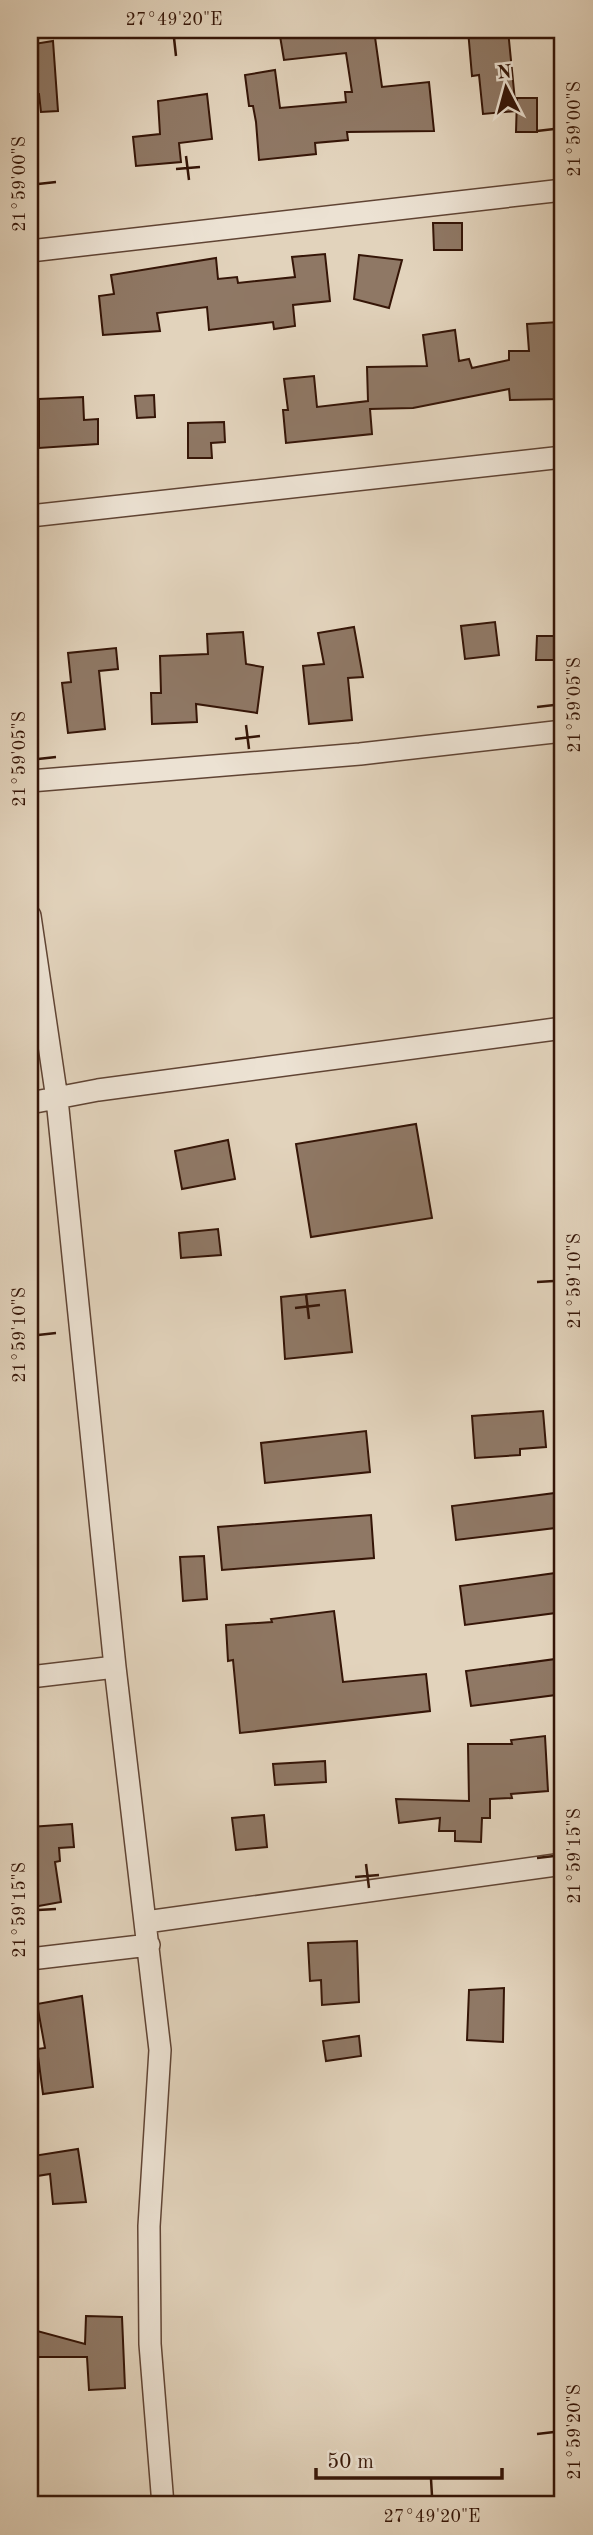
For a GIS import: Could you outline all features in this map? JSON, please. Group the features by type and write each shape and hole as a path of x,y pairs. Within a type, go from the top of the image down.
{"street":[{"path":"30,251 563,190"},
{"path":"30,516 563,457"},
{"path":"30,781 360,754 563,731"},
{"path":"30,916 57,1099 115,1667 160,2050 149,2226 150,2344 163,2505"},
{"path":"30,1103 98,1090 563,1028"},
{"path":"30,1677 115,1667"},
{"path":"146,1922 563,1864"},
{"path":"30,1959 149,1945"}],"building":[{"path":"279,30 374,30 382,87 429,82 434,131 347,132 348,140 315,143 316,154 259,160 256,122 253,106 249,106 245,75 275,70 280,108 346,102 345,92 352,92 346,53 284,60"},
{"path":"468,30 508,30 516,111 483,114 479,75 472,76"},
{"path":"53,41 58,111 41,112 39,94 30,95 30,69 37,69 34,44"},
{"path":"207,94 212,139 179,143 181,162 136,166 133,137 160,134 158,101"},
{"path":"517,98 537,98 537,132 516,132"},
{"path":"433,223 462,223 462,250 434,250"},
{"path":"325,254 330,301 293,305 295,326 274,329 273,322 209,330 207,307 157,313 160,331 103,335 99,296 114,294 111,275 216,258 218,279 237,277 238,283 295,277 292,257"},
{"path":"359,255 402,260 389,308 354,299"},
{"path":"559,322 563,371 560,399 510,400 509,389 413,408 370,409 372,434 286,443 283,410 288,410 284,379 314,376 317,407 368,401 367,367 427,366 423,335 455,330 459,361 469,359 472,368 509,360 509,351 529,351 527,324"},
{"path":"154,395 155,417 137,418 135,396"},
{"path":"83,397 84,420 98,419 98,444 39,448 39,399"},
{"path":"224,422 225,442 211,443 212,458 188,458 188,423"},
{"path":"495,622 499,655 465,659 461,626"},
{"path":"354,627 363,677 348,678 352,720 309,724 303,666 324,664 318,633"},
{"path":"243,632 246,664 263,667 257,713 196,704 197,722 152,724 151,693 161,693 160,656 208,654 207,634"},
{"path":"537,636 563,636 563,660 536,660"},
{"path":"116,648 118,669 99,671 105,729 68,733 62,683 71,682 68,653"},
{"path":"416,1124 432,1218 311,1237 296,1144"},
{"path":"228,1140 235,1179 182,1189 175,1151"},
{"path":"218,1229 221,1255 181,1258 179,1233"},
{"path":"345,1290 352,1352 285,1359 281,1297"},
{"path":"543,1411 546,1447 520,1449 520,1455 475,1458 472,1416"},
{"path":"366,1431 370,1472 265,1483 261,1443"},
{"path":"563,1492 563,1527 456,1540 452,1506"},
{"path":"371,1515 374,1558 222,1570 218,1527"},
{"path":"204,1556 207,1599 183,1601 180,1557"},
{"path":"563,1572 563,1612 465,1625 460,1586"},
{"path":"334,1611 343,1682 426,1674 430,1711 240,1733 233,1660 228,1661 226,1625 272,1622 271,1619"},
{"path":"563,1658 563,1694 471,1706 466,1671"},
{"path":"545,1736 548,1791 490,1799 490,1818 482,1818 481,1842 455,1841 455,1831 439,1831 440,1818 399,1823 396,1799 469,1801 468,1744 512,1744 511,1740"},
{"path":"325,1761 326,1782 275,1785 273,1764"},
{"path":"264,1815 267,1847 236,1850 232,1818"},
{"path":"72,1824 74,1847 59,1848 60,1861 55,1862 61,1902 33,1907 30,1827"},
{"path":"357,1941 359,2002 322,2005 321,1980 310,1981 308,1943"},
{"path":"504,1988 503,2042 467,2040 469,1990"},
{"path":"82,1996 93,2087 43,2094 37,2049 45,2048 37,2004"},
{"path":"359,2036 361,2056 326,2061 323,2041"},
{"path":"78,2149 86,2202 53,2204 50,2174 37,2176 33,2156"},
{"path":"86,2316 122,2317 125,2388 89,2390 87,2357 30,2357 30,2329 85,2344"}]}
